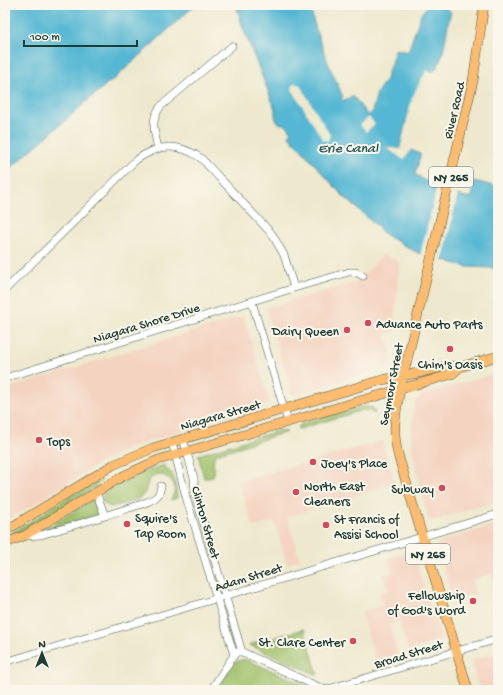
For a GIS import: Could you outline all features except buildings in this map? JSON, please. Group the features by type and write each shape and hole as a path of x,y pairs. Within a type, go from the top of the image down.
{"main road":[{"name":"River Road","path":"440,220 473,81 484,5"},
{"name":"Seymour Street","path":"440,220 400,390 395,421 394,441 468,690"},
{"name":"Niagara Street","path":"5,531 112,465 140,453 183,438 382,380 447,366 460,367 498,356"},
{"name":"Niagara Street","path":"5,544 24,536 123,476 158,460 187,453 452,374 460,367"}],"street":[{"path":"158,148 154,128 154,119 157,111 232,46"},
{"path":"5,290 136,160 158,148 172,147 186,150 207,164 272,234 284,255 294,288"},
{"name":"Niagara Shore Drive","path":"5,378 349,272 356,272 362,276"},
{"path":"252,302 288,422"},
{"name":"Clinton Street","path":"183,438 194,478 194,494 242,652"},
{"name":"Clinton Street","path":"172,442 186,497 234,655"},
{"name":"Niagara Street","path":"24,536 41,535 151,501 159,494 161,486"},
{"path":"96,492 105,516"},
{"name":"Adam Street","path":"5,662 498,514"},
{"name":"Broad Street","path":"325,690 498,639"},
{"path":"211,690 234,655 237,652 242,652 325,690"}],"shaded area":[{"path":"384,254 400,263 393,331 386,334 393,360 388,367 292,395 266,308 357,282"},
{"path":"243,316 270,403 140,444 123,451 101,462 20,513 5,520 5,389"},
{"path":"498,373 498,501 431,521 429,520 417,476 412,448 411,434 413,412 416,400 423,394"},
{"path":"382,441 395,483 287,517 300,560 287,564 274,521 253,527 238,482"},
{"path":"498,524 498,593 492,574 471,580 475,594 453,601 436,543"},
{"path":"412,551 442,640 408,651 399,620 389,624 398,654 376,660 361,612 383,605 379,593 388,590 383,575 393,572 388,558"},
{"path":"498,653 498,690 480,690 471,660"}],"green space":[{"path":"362,406 373,408 375,414 363,410 299,429 297,428 302,423"},
{"path":"280,430 287,432 216,454 213,462 213,476 210,478 204,478 198,455"},
{"path":"163,465 169,470 173,477 176,485 177,498 171,500 174,492 173,482 167,477 158,474 151,478 145,492 138,499 111,507 104,503 103,494 105,492 137,475"},
{"path":"100,478 102,481 95,487 40,522 9,537 8,535"},
{"path":"92,500 98,509 96,515 44,530"},
{"path":"304,629 318,675 249,645"},
{"path":"244,659 311,687 311,690 216,690 235,662"}],"water":[{"path":"5,5 195,5 111,82 109,82 5,173"},
{"name":"Erie Canal","path":"236,5 310,5 320,41 343,97 341,99 342,101 353,96 369,117 377,93 386,79 395,50 397,49 408,52 421,14 428,5 440,6 451,12 441,60 434,71 427,70 417,89 407,118 400,149 386,147 404,159 411,150 420,154 415,174 435,187 434,190 471,198 474,181 498,187 498,269 467,267 418,253 384,234 342,195 289,136 291,131 288,127 276,120 275,109 243,28"}],"pier":[{"path":"427,70 429,71 419,86 414,99 401,150 393,150 403,157 409,149 411,150 404,160 385,147 400,149 412,98"},
{"path":"294,83 300,85 330,135 328,141 323,140 292,89"},
{"path":"369,117 375,124 366,132 360,125"},
{"path":"437,188 458,193 442,263 420,256"}],"place":[{"name":"Advance Auto Parts","path":"368,323"},
{"name":"Dairy Queen","path":"347,330"},
{"name":"Chim's Oasis","path":"450,349"},
{"name":"Tops","path":"39,440"},
{"name":"Joey's Place","path":"313,462"},
{"name":"Subway","path":"442,488"},
{"name":"North East Cleaners","path":"296,492"},
{"name":"Squire's Tap Room","path":"127,524"},
{"name":"St Francis of Assisi School","path":"326,525"},
{"name":"Fellowship of God's Word","path":"473,601"},
{"name":"St. Clare Center","path":"353,641"}]}
